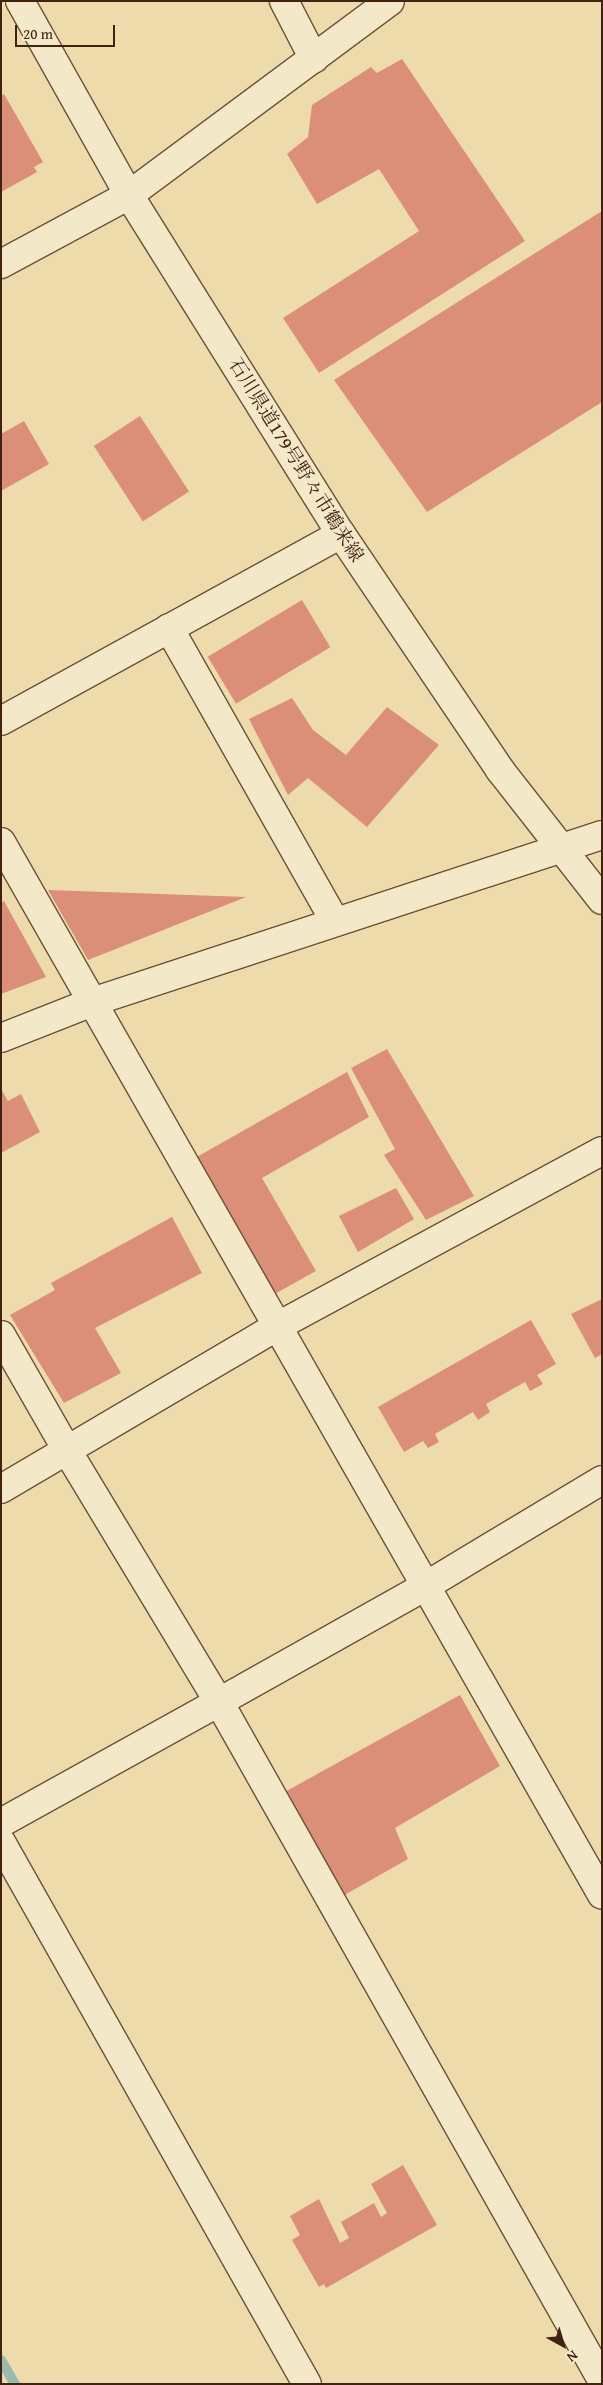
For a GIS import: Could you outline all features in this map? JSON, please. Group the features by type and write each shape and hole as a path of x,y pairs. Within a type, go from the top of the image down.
{"street":[{"name":"石川県道179号野々市鶴来線","path":"20,1 130,195 341,534 500,770 602,900"},
{"path":"284,1 314,59"},
{"path":"1,264 130,195 390,1"},
{"path":"1,721 341,534"},
{"path":"169,628 335,921"},
{"path":"1,1038 95,1001 560,847 602,835"},
{"path":"1,842 95,1001 424,1587 602,1896"},
{"path":"1,1489 68,1452 278,1326 602,1151"},
{"path":"1,1335 68,1452 219,1702 602,2380"},
{"path":"1,1823 424,1587 602,1480"},
{"path":"1,1842 307,2384"}],"building":[{"path":"402,59 525,241 319,373 283,318 419,231 379,169 317,204 287,154 308,137 312,105 371,67 377,73"},
{"path":"4,94 43,162 34,167 37,172 1,192 1,96"},
{"path":"602,211 602,402 427,512 334,380"},
{"path":"140,416 189,491 143,521 94,446"},
{"path":"24,421 49,464 1,491 1,434"},
{"path":"302,600 330,647 236,704 208,657"},
{"path":"292,698 313,730 346,755 387,707 439,745 367,827 308,778 288,795 249,719"},
{"path":"48,890 246,897 88,960"},
{"path":"4,901 46,977 1,994 1,903"},
{"path":"387,1049 474,1196 426,1220 384,1155 395,1149 351,1068"},
{"path":"347,1072 369,1117 262,1178 316,1271 273,1295 195,1158"},
{"path":"1,1089 8,1101 21,1094 40,1132 1,1153"},
{"path":"396,1188 414,1219 358,1252 339,1216"},
{"path":"172,1217 202,1273 95,1328 121,1373 64,1403 10,1315 55,1290 51,1283"},
{"path":"602,1299 602,1354 595,1358 571,1314"},
{"path":"531,1320 556,1364 537,1375 543,1384 530,1391 525,1382 486,1404 490,1412 478,1420 473,1412 435,1434 439,1442 428,1448 423,1441 404,1452 378,1407"},
{"path":"460,1695 500,1766 395,1828 408,1859 341,1897 283,1793"},
{"path":"403,2165 437,2225 326,2288 324,2284 319,2287 292,2240 300,2235 290,2216 319,2199 340,2243 349,2238 341,2222 374,2203 381,2217 387,2213 371,2184"}],"waterway":[{"path":"1,2360 15,2384"}]}
